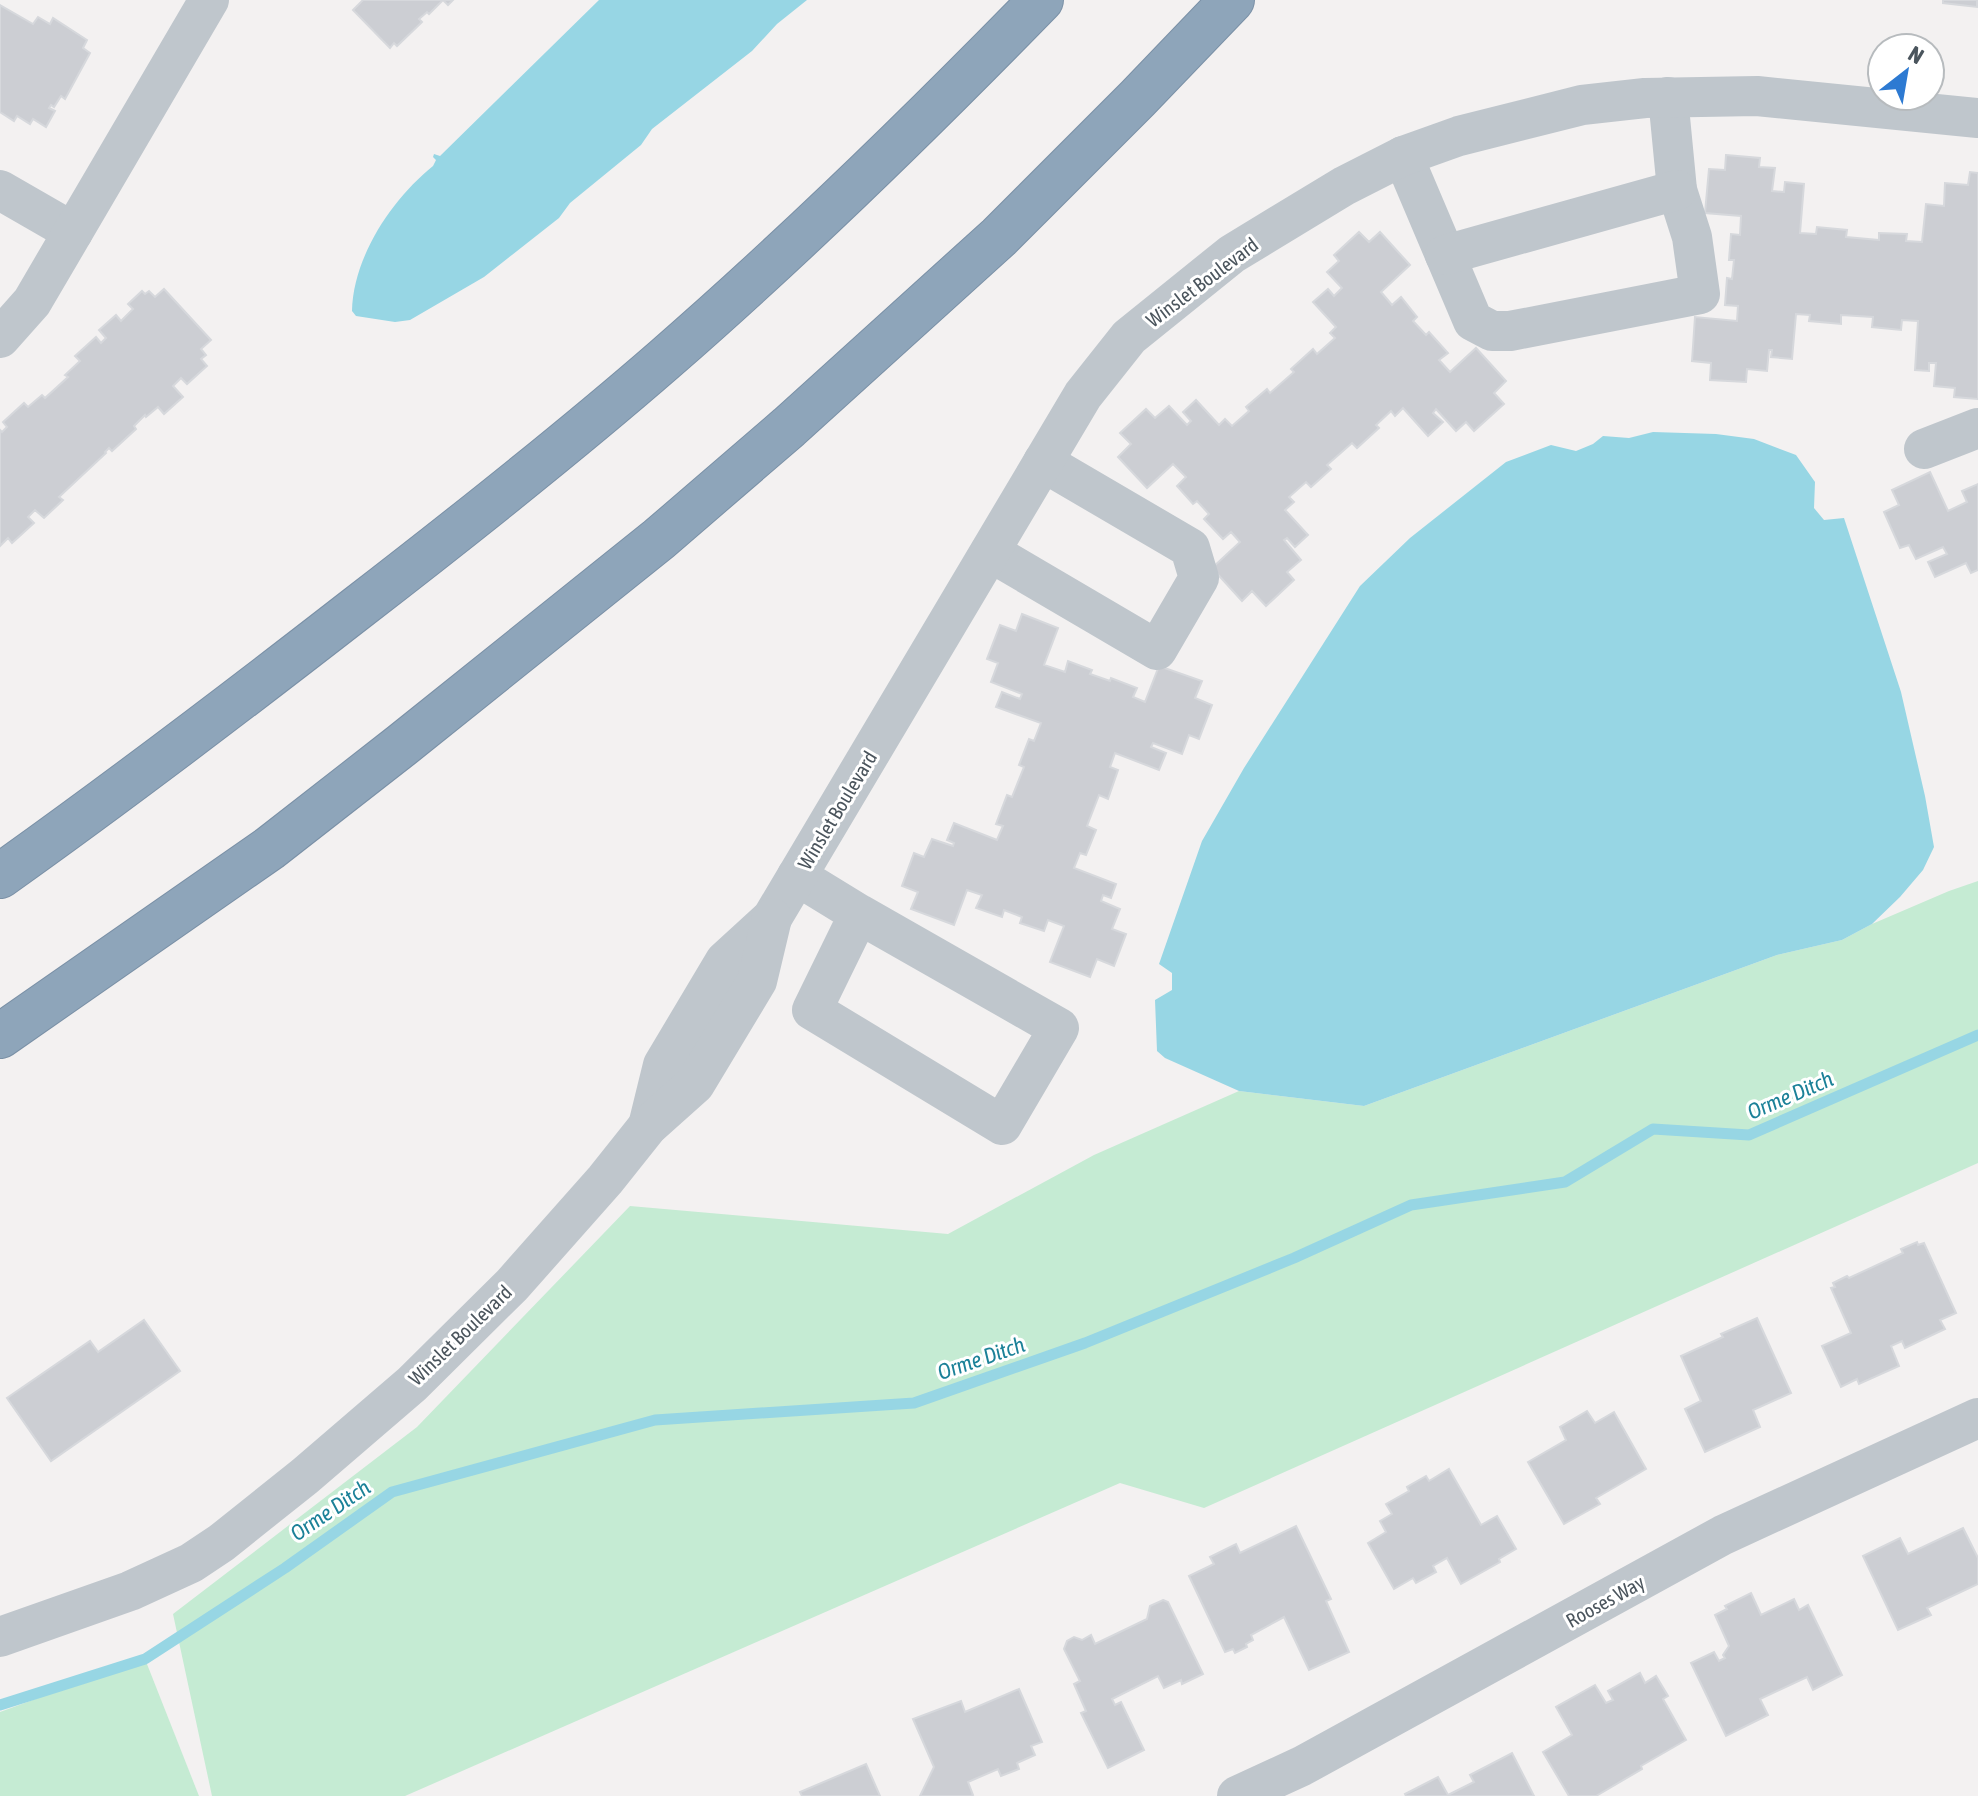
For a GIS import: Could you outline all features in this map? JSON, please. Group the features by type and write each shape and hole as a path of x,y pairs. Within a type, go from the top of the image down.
{"highway":[{"path":"0,876 232,706 533,471 665,360 871,171 1041,0"},
{"path":"0,1036 270,848 659,539 789,427 999,237 1232,0"}],"street":[{"path":"0,338 32,302 209,0"},
{"name":"Winslet Boulevard","path":"0,1637 130,1591 191,1563 211,1550 359,1431 463,1335 559,1233 648,1126 663,1065 717,974 725,961 772,918 1083,395 1129,337 1232,254 1344,186 1403,156 1459,136 1582,105 1645,98 1757,96 1978,118"},
{"path":"1403,156 1473,321 1492,331 1510,331 1700,294 1692,237 1677,190 1668,97"},
{"path":"0,190 73,232"},
{"path":"1445,255 1677,190"},
{"path":"1924,449 1978,428"},
{"path":"990,552 1157,650 1199,578 1190,548 1043,462"},
{"path":"797,876 1059,1028 1002,1125 812,1010 859,914"},
{"name":"Rooses Way","path":"1237,1796 1302,1766 1723,1535 1978,1418"}],"green space":[{"path":"1978,881 1978,1163 1204,1508 1120,1483 405,1796 212,1796 173,1614 417,1427 630,1206 948,1234 1094,1155 1239,1091 1364,1106 1777,955 1842,940 1872,924"},
{"path":"145,1659 199,1796 0,1796 0,1712"}],"water":[{"path":"599,0 807,0 777,24 752,51 652,129 641,145 570,203 559,218 484,277 410,320 395,322 356,316 352,311 354,291 367,250 403,195 433,166 436,160 434,154 440,156"},
{"path":"1653,432 1754,439 1796,455 1815,482 1814,508 1824,520 1844,518 1901,692 1925,796 1934,847 1923,870 1872,924 1842,940 1777,955 1364,1106 1239,1091 1165,1058 1157,1051 1155,1000 1172,990 1172,973 1159,964 1202,841 1244,768 1360,586 1410,538 1506,462 1551,445 1576,451 1603,436 1629,438"}],"building":[{"path":"363,0 443,0 419,19 422,22 397,46 394,43 390,48 353,10"},
{"path":"1943,0 1977,0 1977,7 1943,3"},
{"path":"0,5 33,24 38,17 50,24 53,18 87,40 83,48 90,53 65,99 61,96 54,107 51,105 49,108 55,111 46,127 33,119 30,124 17,116 14,121 0,112"},
{"path":"1726,155 1760,158 1759,167 1775,168 1772,191 1784,192 1785,182 1804,184 1800,233 1816,234 1817,227 1847,230 1846,237 1879,240 1879,233 1907,234 1906,241 1922,242 1926,204 1944,206 1945,183 1968,185 1970,172 1978,173 1978,399 1954,397 1955,388 1934,386 1936,363 1929,363 1929,371 1915,370 1918,321 1902,320 1901,330 1872,327 1873,317 1841,315 1841,324 1809,321 1810,315 1796,314 1792,359 1771,357 1772,350 1769,350 1767,371 1747,369 1746,382 1710,380 1711,363 1692,361 1695,317 1737,321 1738,306 1725,305 1727,278 1732,279 1734,260 1729,260 1731,234 1740,235 1741,216 1705,213 1709,169 1725,170"},
{"path":"1359,232 1369,242 1380,232 1410,265 1381,292 1392,305 1401,297 1417,317 1413,321 1426,335 1429,332 1448,353 1439,360 1450,372 1476,348 1506,381 1494,393 1504,404 1474,431 1466,422 1456,431 1436,409 1433,413 1443,422 1428,436 1403,408 1395,416 1391,411 1376,425 1379,428 1357,448 1352,443 1327,465 1331,469 1311,487 1306,482 1289,497 1294,502 1285,510 1308,535 1295,547 1287,538 1284,540 1301,560 1287,572 1294,580 1266,606 1252,591 1242,601 1212,568 1240,542 1231,532 1223,539 1204,519 1209,514 1197,501 1193,504 1177,486 1186,477 1173,464 1147,488 1118,457 1131,444 1120,433 1146,409 1155,418 1169,406 1187,425 1191,421 1183,412 1196,400 1219,425 1225,419 1232,426 1249,411 1246,407 1267,389 1270,393 1294,372 1291,369 1313,349 1317,354 1335,338 1330,333 1336,327 1313,302 1328,289 1334,296 1342,288 1327,272 1339,261 1334,255"},
{"path":"164,289 211,340 201,349 206,355 201,359 207,366 187,384 181,378 173,386 183,397 164,414 158,407 145,415 134,426 136,429 112,451 109,448 59,497 63,500 44,518 35,510 28,517 34,523 12,543 8,538 0,546 0,430 2,432 7,427 3,422 24,403 28,407 42,395 45,398 68,377 65,375 80,361 75,356 96,337 101,343 106,338 99,330 116,315 121,321 133,309 128,304 142,291 145,294 149,291 155,297"},
{"path":"1930,472 1948,511 1967,502 1962,491 1978,484 1978,570 1971,573 1966,563 1935,577 1928,562 1947,554 1943,547 1916,559 1909,545 1900,548 1884,512 1899,505 1892,490"},
{"path":"1022,614 1058,628 1044,665 1065,672 1068,661 1092,670 1090,674 1137,688 1133,697 1145,702 1159,666 1202,681 1195,698 1212,705 1199,739 1189,735 1182,754 1153,743 1151,747 1166,753 1159,770 1115,753 1110,767 1118,770 1108,799 1099,795 1087,826 1096,830 1086,855 1080,853 1074,868 1116,884 1111,898 1103,895 1101,901 1120,909 1112,929 1126,934 1114,966 1097,959 1090,977 1050,962 1064,926 1048,920 1044,931 1020,923 1022,917 1004,910 1002,917 976,908 982,895 967,890 954,925 911,909 918,892 902,886 914,853 924,857 932,839 953,846 954,843 947,840 954,823 997,840 1003,826 996,824 1007,795 1012,797 1024,767 1019,765 1029,739 1034,741 1041,723 996,707 1002,692 1020,699 1022,694 991,682 998,663 987,659 1000,625 1016,631"},
{"path":"1917,1242 1918,1245 1924,1243 1956,1313 1940,1320 1945,1329 1905,1348 1902,1341 1891,1346 1899,1366 1859,1384 1857,1379 1841,1387 1822,1346 1851,1333 1831,1288 1835,1287 1833,1283 1903,1253 1901,1249"},
{"path":"1757,1318 1791,1393 1753,1410 1760,1427 1705,1452 1685,1409 1701,1401 1681,1356"},
{"path":"144,1320 180,1371 51,1461 7,1398 90,1341 98,1352"},
{"path":"1587,1411 1595,1423 1614,1412 1646,1469 1596,1498 1600,1504 1564,1524 1528,1462 1566,1440 1560,1427"},
{"path":"1449,1469 1481,1525 1497,1516 1516,1549 1461,1584 1447,1558 1433,1566 1436,1572 1416,1583 1413,1578 1394,1589 1368,1543 1386,1532 1380,1521 1392,1514 1386,1504 1409,1491 1407,1487 1426,1476 1429,1481"},
{"path":"1296,1526 1331,1599 1326,1601 1349,1652 1309,1670 1284,1617 1251,1635 1253,1640 1246,1644 1247,1647 1235,1653 1233,1649 1225,1652 1189,1576 1214,1564 1210,1557 1236,1544 1240,1553"},
{"path":"1963,1528 1978,1558 1978,1584 1927,1608 1931,1615 1898,1630 1863,1556 1900,1538 1908,1554"},
{"path":"1751,1593 1761,1615 1794,1599 1799,1610 1808,1605 1842,1675 1813,1690 1807,1677 1760,1699 1768,1715 1726,1736 1691,1663 1714,1652 1719,1661 1725,1658 1723,1655 1729,1646 1715,1615 1727,1609 1725,1606"},
{"path":"1163,1600 1168,1602 1203,1674 1164,1688 1158,1676 1112,1699 1115,1705 1121,1702 1144,1750 1108,1768 1081,1713 1086,1711 1074,1684 1080,1681 1064,1649 1067,1641 1074,1637 1082,1640 1091,1635 1095,1644 1147,1619 1150,1606"},
{"path":"1640,1673 1645,1683 1656,1676 1668,1696 1663,1699 1686,1740 1596,1796 1569,1796 1543,1752 1572,1735 1556,1707 1595,1685 1606,1703 1613,1700 1608,1691"},
{"path":"1019,1689 1042,1742 1031,1746 1035,1755 1017,1763 1019,1769 1001,1776 998,1769 968,1782 971,1796 920,1796 934,1767 913,1719 961,1701 965,1712"},
{"path":"1512,1753 1534,1796 1406,1796 1405,1794 1438,1777 1448,1795 1474,1782 1470,1775"},
{"path":"866,1764 880,1796 802,1796 800,1792"}],"waterway":[{"name":"Orme Ditch","path":"0,1705 145,1659 285,1568 392,1492 655,1420 914,1403 1085,1343 1294,1258 1411,1205 1565,1182 1653,1129 1749,1135 1978,1035"}]}
